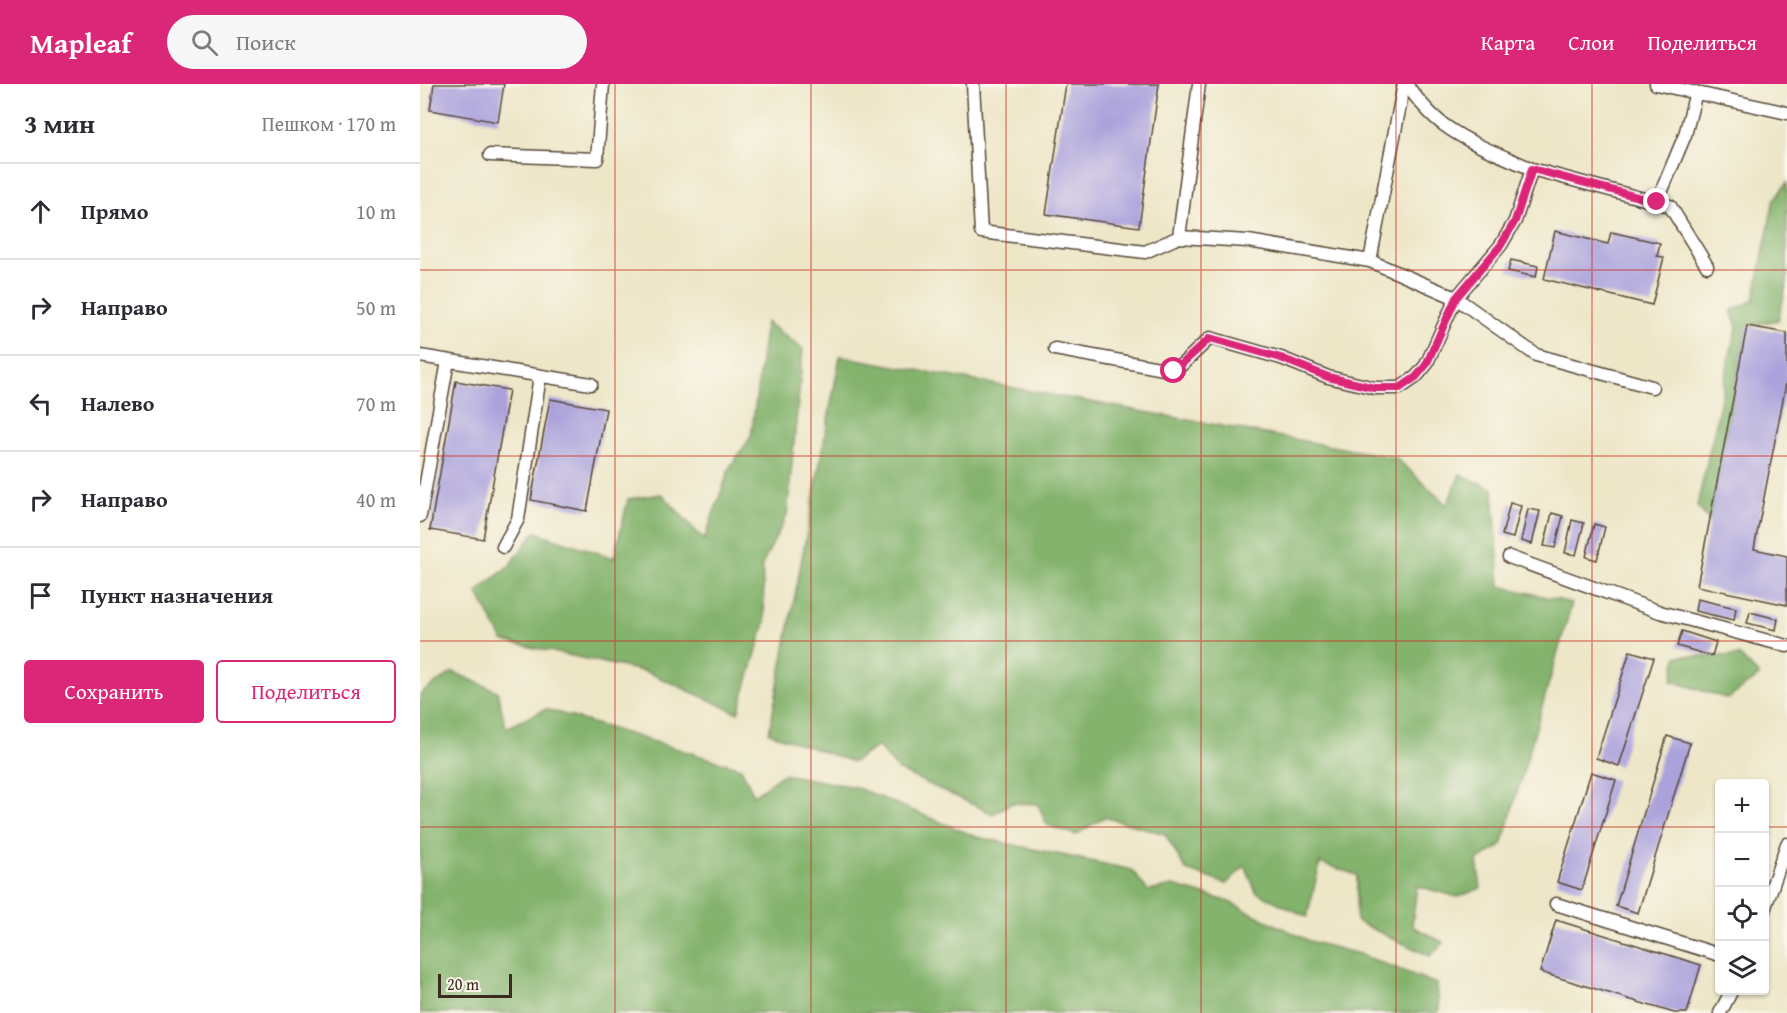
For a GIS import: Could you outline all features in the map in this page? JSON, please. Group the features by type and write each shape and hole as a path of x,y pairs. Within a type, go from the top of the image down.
{"lane":[{"path":"490,155 597,159 603,84"},
{"path":"973,84 981,232 1145,252 1179,237 1248,241 1370,261 1456,298 1536,355 1652,387"},
{"path":"1179,237 1199,84"},
{"path":"1370,261 1405,84"},
{"path":"1405,84 1444,126 1473,142 1532,169 1670,206 1707,266"},
{"path":"1656,84 1787,113"},
{"path":"1657,202 1684,135 1696,92"},
{"path":"1054,348 1174,371 1210,338 1281,358 1328,377 1375,388 1400,388 1416,377 1426,365 1456,298 1501,245 1515,221 1532,169"},
{"path":"420,356 591,384"},
{"path":"420,516 448,361"},
{"path":"502,547 518,519 540,376"},
{"path":"1509,557 1660,612 1787,646"},
{"path":"1769,896 1787,844"},
{"path":"1556,904 1715,954"},
{"path":"1720,1013 1729,995"}],"green space":[{"path":"1787,183 1787,283 1778,320 1747,326 1710,522 1697,506 1737,327 1731,311 1754,300 1774,199"},
{"path":"766,322 803,349 787,515 762,565 765,623 738,713 647,672 503,641 477,592 509,566 535,532 614,558 628,499 662,494 704,540 730,467 751,437"},
{"path":"840,356 1396,458 1447,505 1460,474 1493,489 1500,586 1572,603 1502,845 1477,861 1481,888 1458,897 1417,886 1412,926 1444,943 1430,956 1356,921 1357,875 1320,863 1307,917 1256,892 1245,866 1226,884 1186,870 1165,834 1104,817 1076,835 1047,825 1038,804 1011,803 993,814 898,770 878,746 853,762 769,733"},
{"path":"1677,656 1740,656 1759,676 1728,699 1672,681"},
{"path":"453,672 497,691 506,728 546,709 741,768 754,795 783,774 855,787 977,837 1132,870 1148,891 1173,886 1227,901 1309,941 1359,954 1437,984 1438,1013 420,1013 420,694"}],"building":[{"path":"434,84 504,84 498,122 430,110"},
{"path":"1066,84 1159,84 1139,227 1046,214"},
{"path":"1555,231 1608,244 1611,232 1660,243 1657,256 1664,257 1652,305 1544,279"},
{"path":"1511,260 1538,266 1536,277 1508,271"},
{"path":"1747,326 1787,333 1787,385 1754,549 1787,556 1787,605 1697,586"},
{"path":"456,381 509,390 483,539 430,530"},
{"path":"550,399 606,409 587,511 531,500"},
{"path":"1510,503 1521,506 1513,538 1502,535"},
{"path":"1528,509 1540,511 1532,544 1521,541"},
{"path":"1552,513 1563,516 1555,548 1544,546"},
{"path":"1572,520 1584,523 1576,555 1565,553"},
{"path":"1594,524 1605,527 1597,560 1586,557"},
{"path":"1697,599 1736,608 1734,620 1695,611"},
{"path":"1750,612 1778,619 1776,630 1747,623"},
{"path":"1682,631 1716,642 1712,656 1677,646"},
{"path":"1630,651 1654,658 1619,766 1596,758"},
{"path":"1667,736 1690,743 1638,913 1616,906"},
{"path":"1591,772 1616,780 1582,890 1557,882"},
{"path":"1556,920 1701,965 1687,1013 1674,1013 1540,972"}],"route":[{"path":"1174,371 1210,338 1281,358 1328,377 1375,388 1400,388 1416,377 1426,365 1456,298 1501,245 1515,221 1532,169 1657,202"}]}
